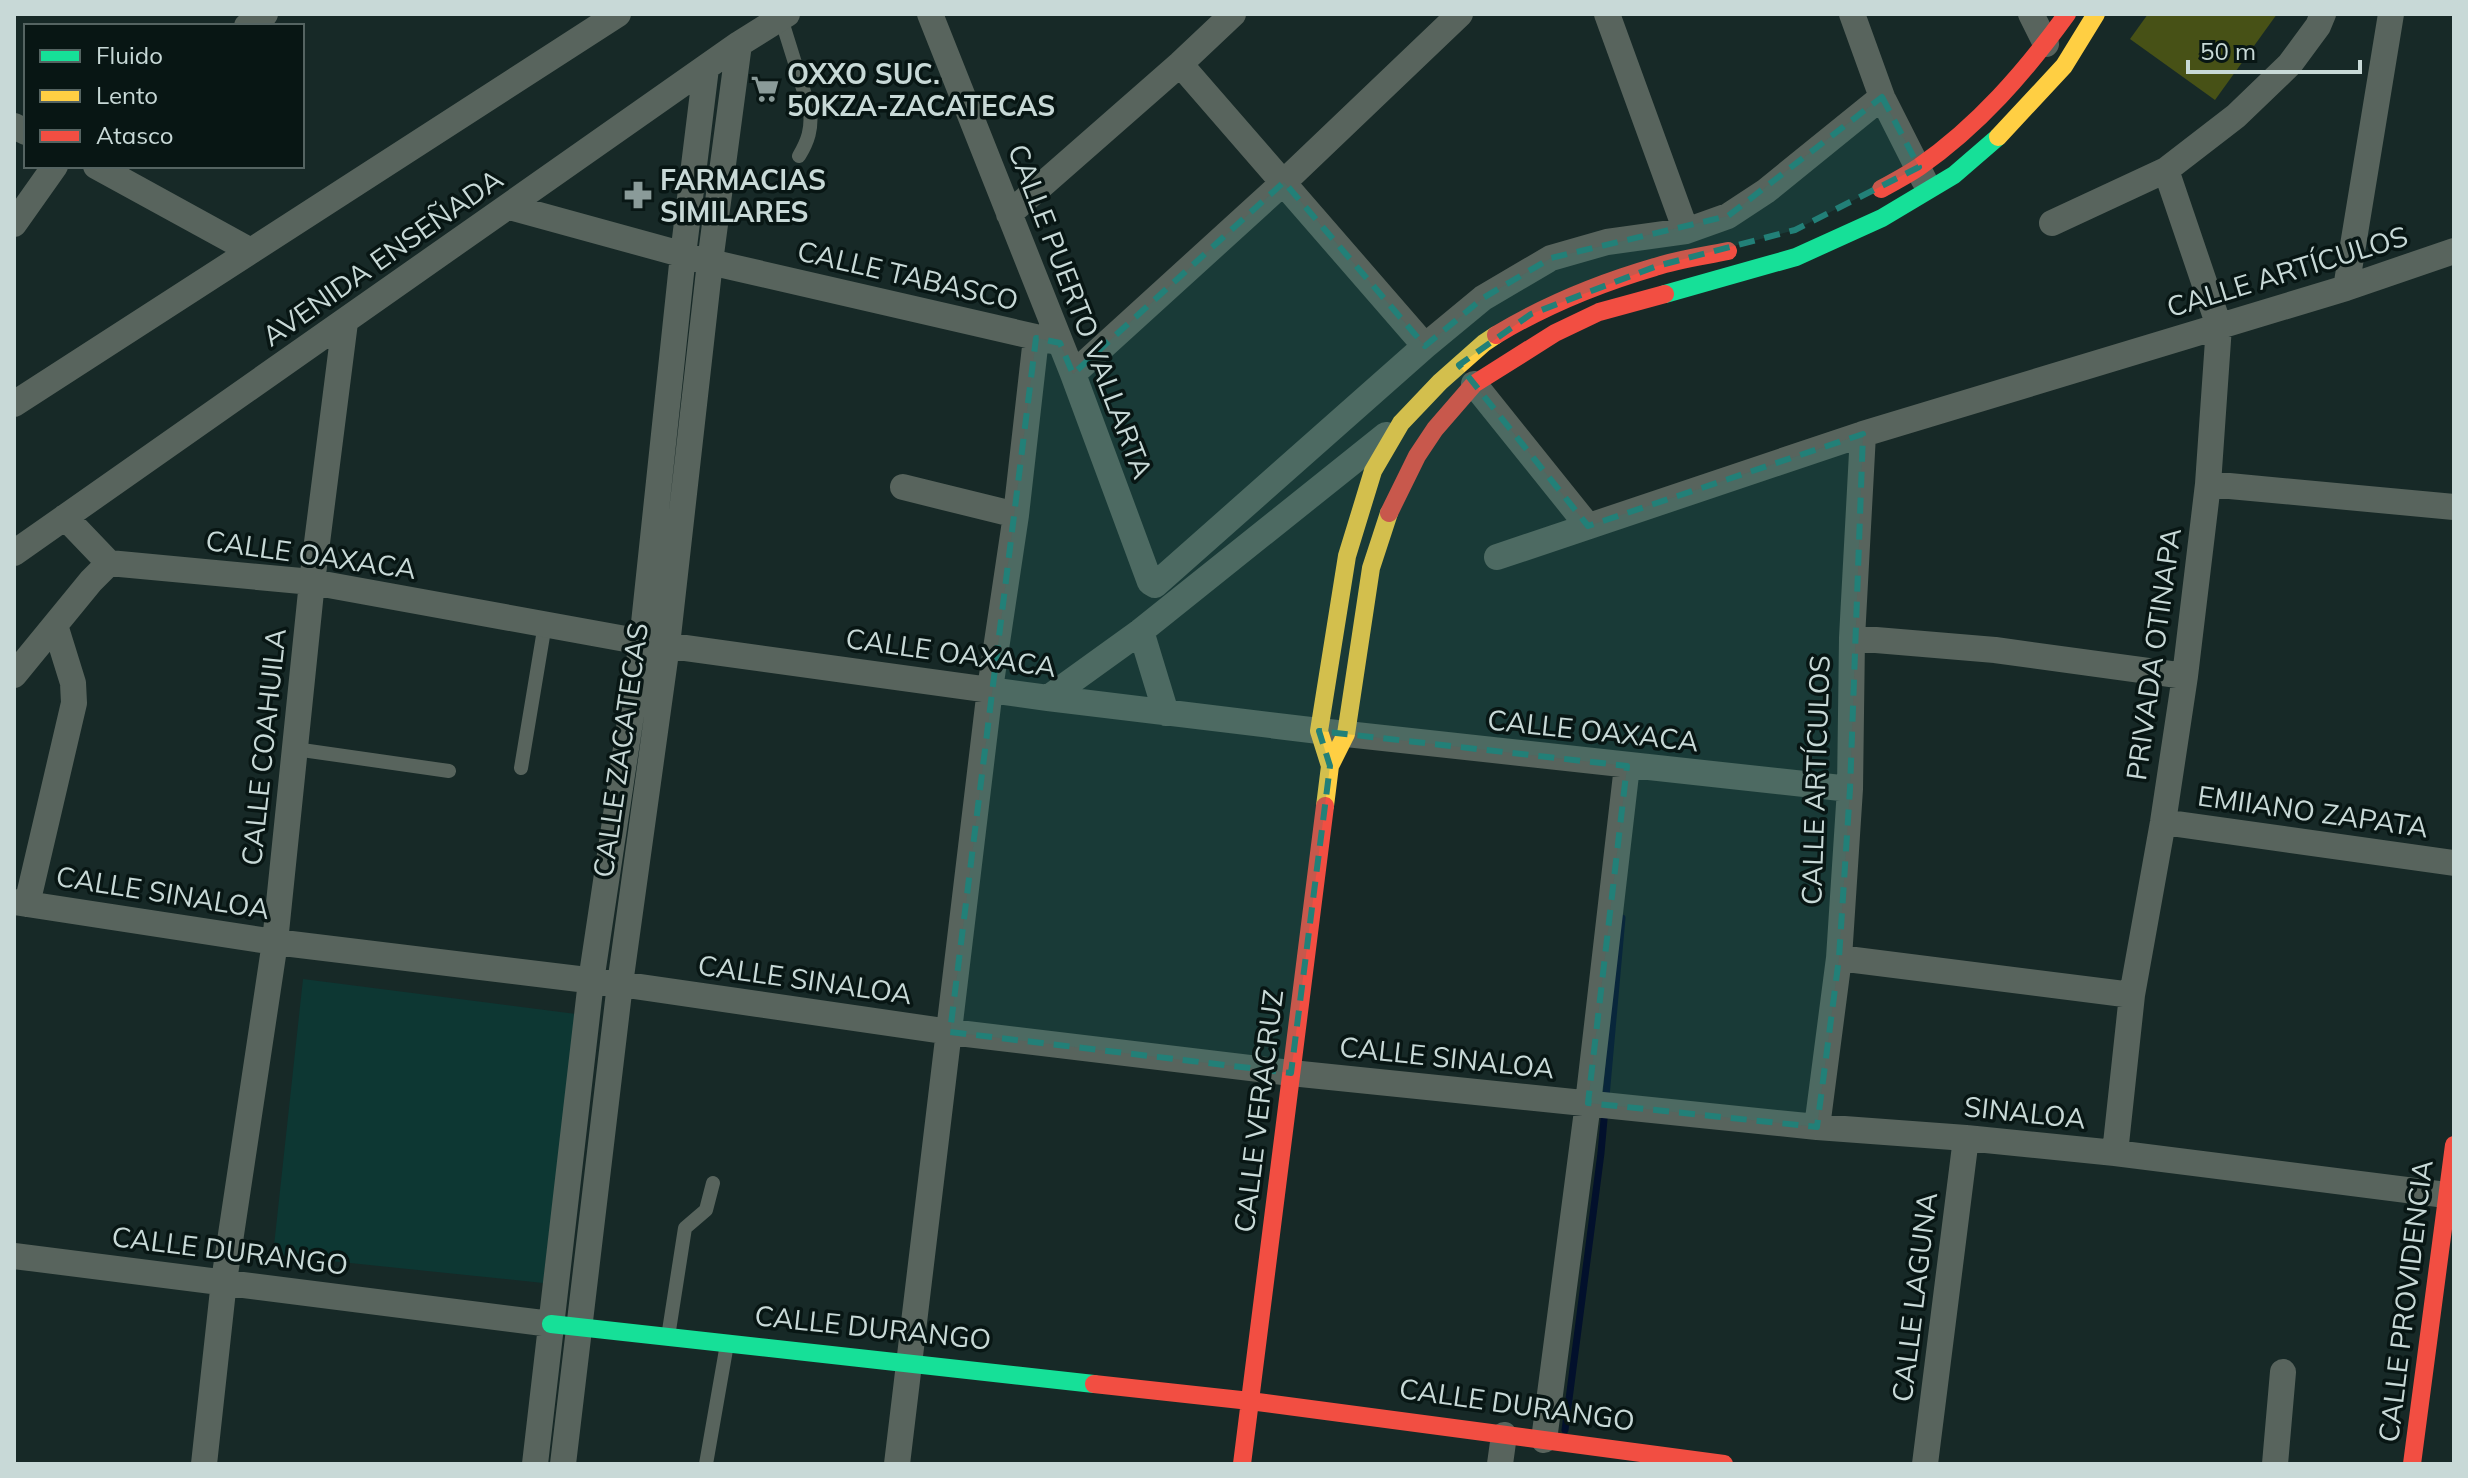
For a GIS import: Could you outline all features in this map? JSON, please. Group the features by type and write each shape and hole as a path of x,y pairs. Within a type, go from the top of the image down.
{"street":[{"name":"CALLE PUERTO VALLARTA","path":"930,14 1009,214 1048,340 1073,374 1150,582 1155,585 1425,346"},
{"path":"1009,214 1233,14"},
{"path":"1073,374 1284,182 1460,14"},
{"path":"1607,14 1686,231"},
{"path":"1852,14 1882,97 1924,179"},
{"path":"2031,14 2046,44"},
{"path":"1924,179 1962,133 2018,77 2067,14"},
{"path":"1862,200 1924,179 1954,175 2011,125 2064,66 2096,14"},
{"path":"2052,223 2166,170 2236,116 2290,64 2318,26 2323,14"},
{"path":"2346,288 2391,14"},
{"path":"14,404 614,15"},
{"name":"AVENIDA ENSEÑADA","path":"14,553 739,44 784,16"},
{"name":"CALLE ZACATECAS","path":"535,1464 591,981 654,644 739,44"},
{"path":"1180,64 1425,346 1483,298 1551,258 1607,242 1686,231 1728,216 1766,191 1882,97"},
{"name":"CALLE ZACATECAS","path":"563,1464 620,984 654,644 683,255 706,68"},
{"path":"14,224 54,168"},
{"path":"100,168 251,251"},
{"name":"PRIVADA OTINAPA","path":"2115,1153 2132,995 2185,676 2208,484 2219,326 2166,170"},
{"name":"CALLE VERACRUZ","path":"1242,1464 1330,766 1346,734 1371,568 1387,516 1417,456 1435,429 1474,384 1555,333 1599,312 1796,257 1882,218 1924,179"},
{"name":"CALLE TABASCO","path":"510,207 710,262 1048,340"},
{"path":"1048,698 1141,631 1401,423 1440,382 1484,343 1531,314 1576,295 1657,266 1745,246"},
{"name":"CALLE ARTÍCULOS","path":"1497,557 1863,434 2346,288 2454,251"},
{"name":"CALLE COAHUILA","path":"204,1464 224,1281 275,942 312,582 345,322"},
{"path":"897,1464 990,689 1016,515 1048,340"},
{"path":"1474,384 1588,526"},
{"path":"1319,731 1347,556 1373,471 1401,423"},
{"name":"CALLE ARTÍCULOS","path":"1817,1127 1839,958 1850,789 1852,638 1863,434"},
{"path":"2208,484 2454,507"},
{"path":"903,487 1016,515"},
{"path":"1367,490 1394,502"},
{"path":"14,675 109,563 65,517"},
{"name":"CALLE OAXACA","path":"109,563 312,582 654,644 1048,698 1850,789"},
{"path":"20,903 74,703 73,683 55,625"},
{"path":"1141,631 1166,713"},
{"path":"1852,638 1995,650 2185,676"},
{"name":"CALLE VERACRUZ","path":"1319,731 1330,766"},
{"path":"1544,1440 1588,1103 1627,766"},
{"name":"EMIIANO ZAPATA","path":"2163,822 2454,863"},
{"name":"CALLE SINALOA","path":"20,903 275,942 620,984 950,1032 1291,1073 1588,1103"},
{"path":"1839,958 2132,995"},
{"name":"SINALOA","path":"1588,1103 2115,1153 2450,1196"},
{"name":"CALLE LAGUNA","path":"1925,1464 1966,1138"},
{"name":"CALLE PROVIDENCIA","path":"2412,1464 2450,1196 2454,1145"},
{"name":"CALLE DURANGO","path":"14,1256 580,1329 1250,1401 1724,1464"},
{"path":"2275,1464 2283,1372"},
{"path":"1500,1464 1504,1435"}],"lane":[{"path":"784,16 810,111 808,141 799,156"},
{"path":"521,768 545,624"},
{"path":"295,749 449,771"},
{"path":"668,1338 685,1228 706,1210 713,1183"},
{"path":"706,1464 727,1344"}],"highlighted area":[{"path":"1882,97 1919,167 1795,230 1657,266 1531,314 1459,365 1588,526 1863,434 1850,789 1839,958 1817,1127 1588,1103 1627,766 1319,731 1330,766 1291,1073 950,1032 1036,338 1060,343 1073,374 1284,182 1425,346 1483,298 1551,258 1728,216"}],"shaded area":[{"path":"303,979 576,1014 543,1283 273,1255"}],"green space":[{"path":"2148,14 2277,14 2215,100 2130,39"}],"waterway":[{"path":"1565,1430 1601,1153 1622,918"}],"traffic: fast":[{"path":"1665,294 1796,257 1882,218 1954,175 1998,137"},
{"path":"551,1324 1094,1384"}],"traffic: slow":[{"path":"1998,137 2064,66 2096,14"},
{"path":"1330,766 1319,731 1347,556 1373,471 1401,423 1440,382 1496,335"},
{"path":"1325,806 1330,766 1346,734 1371,568 1389,513"}],"traffic: jam":[{"path":"1881,189 1941,151 1981,116 2034,57 2067,14"},
{"path":"1496,335 1554,305 1614,280 1673,262 1728,251"},
{"path":"1389,513 1417,456 1435,429 1474,384 1555,333 1599,312 1665,294"},
{"path":"1242,1464 1325,806"},
{"path":"2412,1464 2454,1145"},
{"path":"1094,1384 1250,1401 1724,1464"}],"place":[{"name":"OXXO SUC. 50KZA-ZACATECAS","path":"765,89"},
{"name":"FARMACIAS SIMILARES","path":"638,195"}]}
